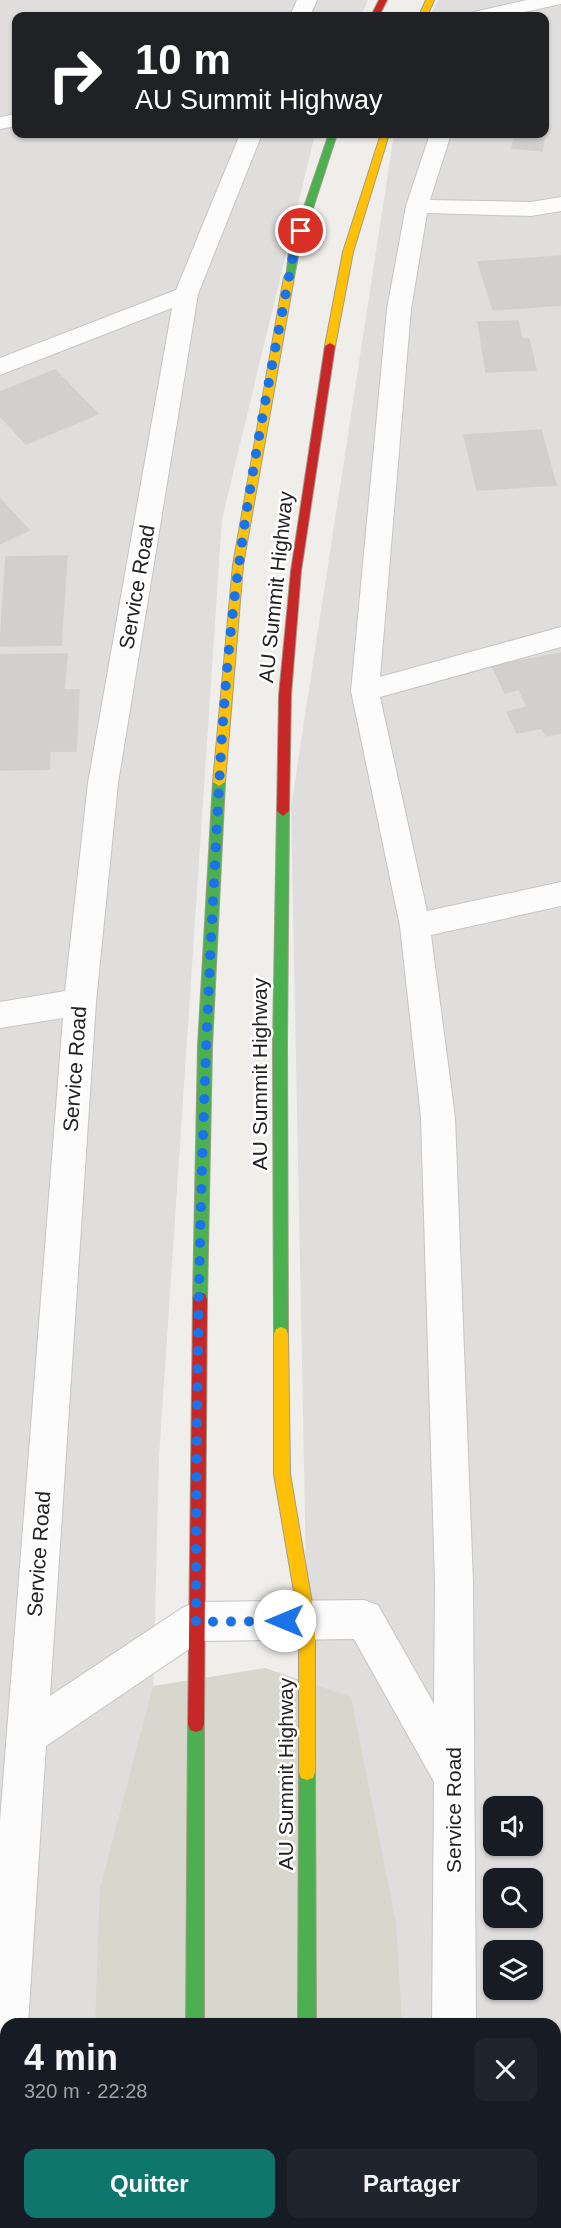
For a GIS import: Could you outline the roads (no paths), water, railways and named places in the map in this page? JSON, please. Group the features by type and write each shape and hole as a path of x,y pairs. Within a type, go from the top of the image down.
{"main road":[{"name":"AU Summit Highway","path":"195,2018 196,1622 205,1046 223,716 238,565 268,381 294,251 332,138"},
{"name":"AU Summit Highway","path":"307,2018 307,1621 282,1474 280,1044 285,695 296,571 322,385 348,252 384,138"}],"street":[{"path":"498,12 554,0"},
{"name":"Service Road","path":"6,2018 80,1002 103,783 186,294 249,138"},
{"name":"Service Road","path":"440,138 417,206 399,309 365,691 415,926 438,1118 454,1582 454,2018"},
{"path":"417,206 531,208 561,204"},
{"path":"0,367 186,294"},
{"path":"365,691 561,637"},
{"path":"415,926 561,894"},
{"path":"0,1015 80,1002"},
{"path":"26,1736 196,1622 364,1619 454,1779"}]}
